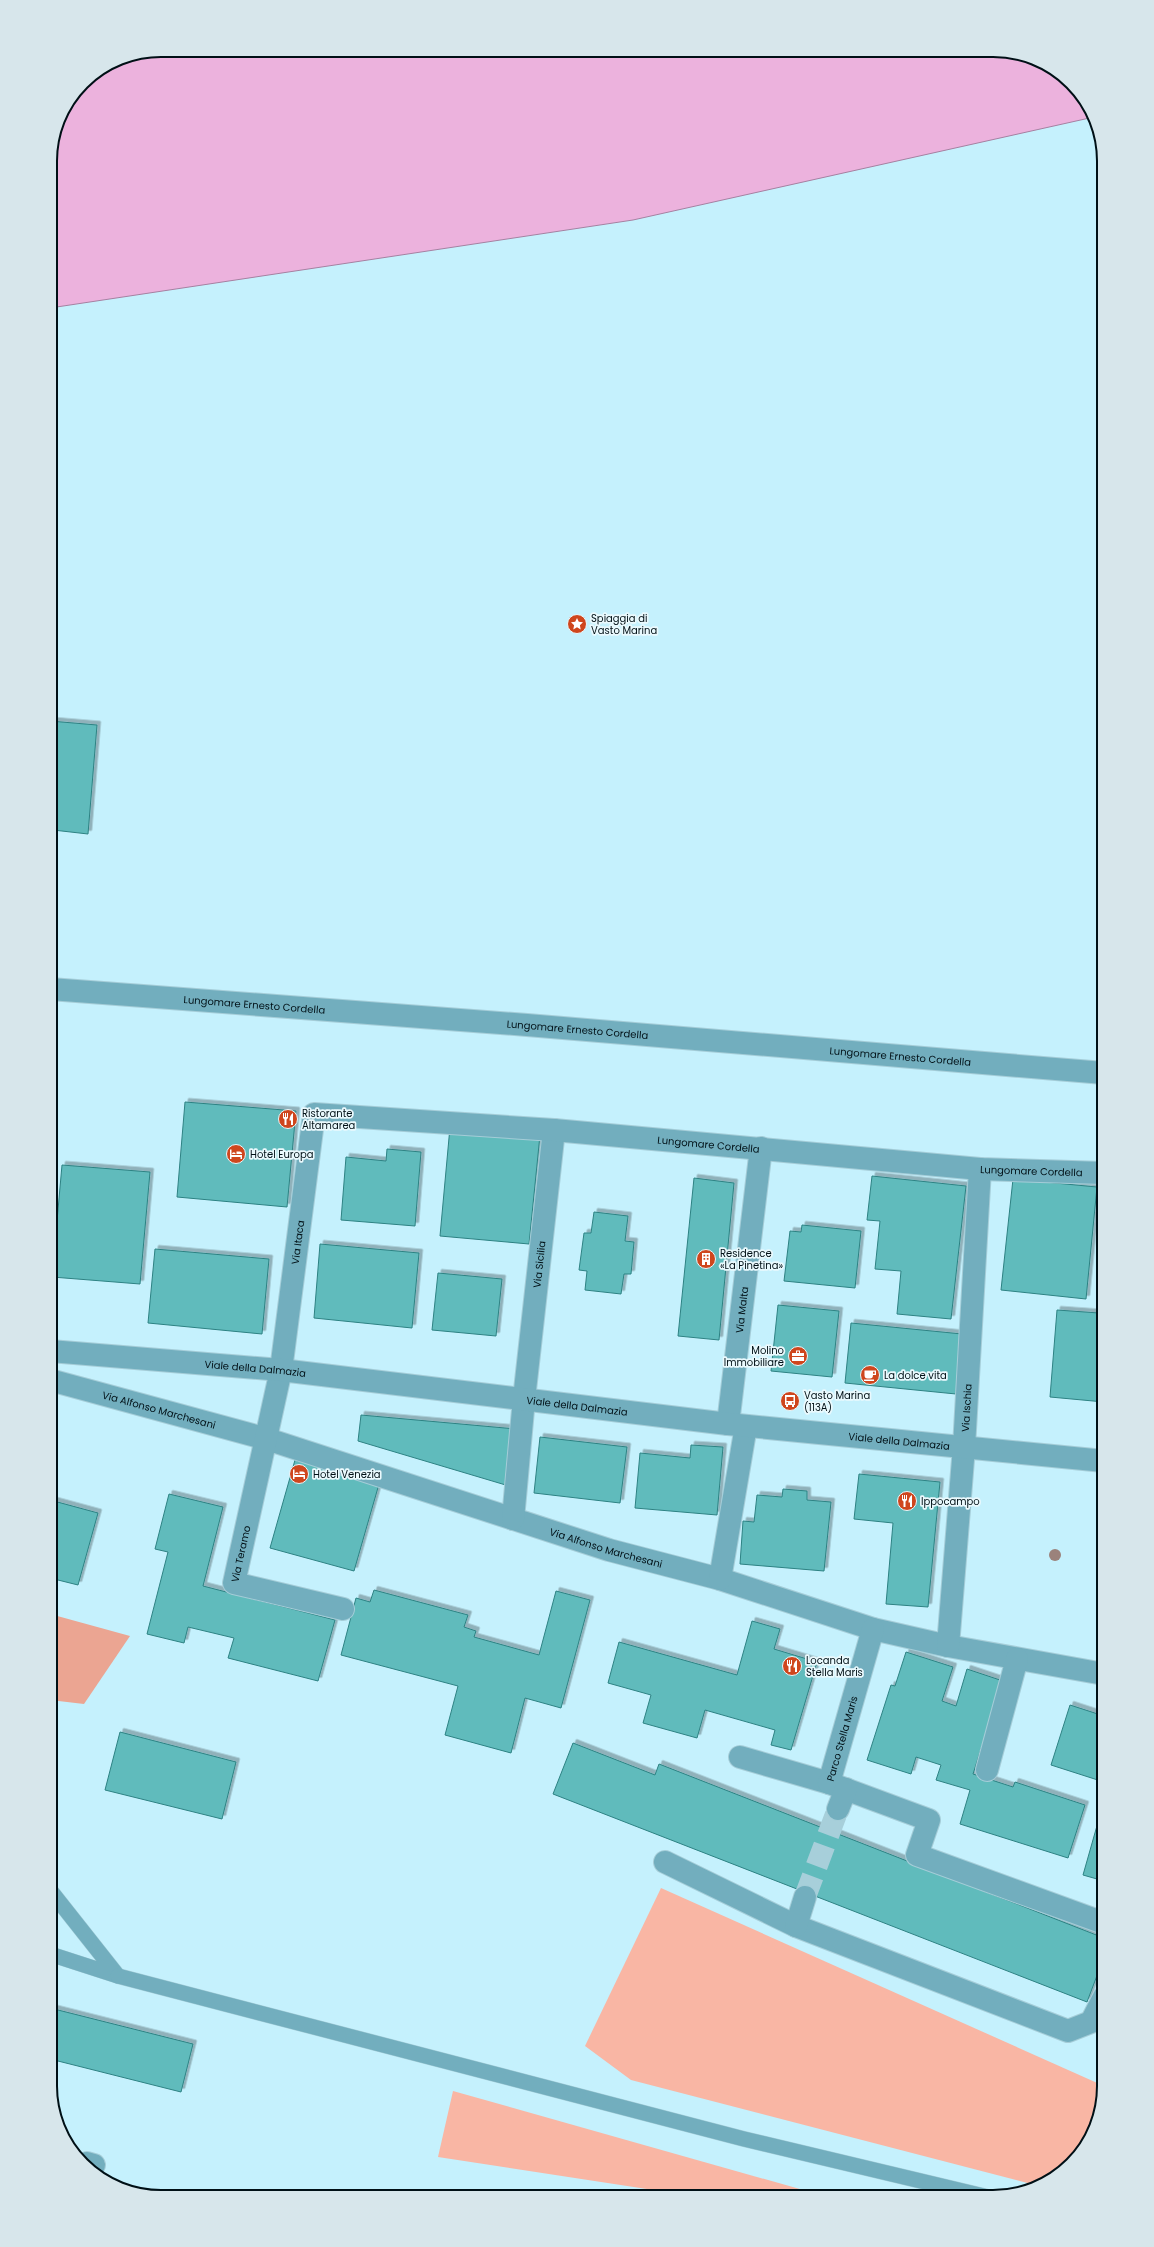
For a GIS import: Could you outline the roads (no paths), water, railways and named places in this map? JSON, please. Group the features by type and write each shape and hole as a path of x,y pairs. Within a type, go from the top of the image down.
{"street":[{"name":"Lungomare Ernesto Cordella","path":"57,990 543,1026 1097,1072"},
{"name":"Lungomare Cordella","path":"314,1114 554,1130 761,1148 980,1170 1097,1173"},
{"name":"Via Itaca","path":"281,1370 314,1114"},
{"name":"Via Sicilia","path":"513,1519 524,1399 554,1130"},
{"name":"Via Malta","path":"720,1579 737,1425 761,1148"},
{"name":"Via Ischia","path":"948,1646 964,1447 980,1170"},
{"name":"Viale della Dalmazia","path":"57,1352 281,1370 737,1425 1097,1460"},
{"path":"267,1439 281,1370"},
{"name":"Via Alfonso Marchesani","path":"57,1382 267,1439 609,1550 720,1579 873,1629 948,1646 1097,1673"},
{"name":"Via Teramo","path":"267,1439 234,1583 343,1609"},
{"name":"Parco Stella Maris","path":"740,1757 838,1786 873,1629"},
{"path":"986,1770 1017,1659"},
{"path":"838,1809 838,1786 929,1820 918,1855 1097,1920"},
{"path":"665,1862 796,1926 1068,2031 1091,2022 1097,2010"},
{"path":"796,1926 805,1897"}],"lane":[{"path":"57,1899 118,1976"},
{"path":"57,1956 118,1976 744,2139 959,2190"}],"tunnel":[{"path":"805,1897 838,1809"}],"place":[{"name":"Spiaggia di Vasto Marina","path":"577,624"},
{"name":"Ristorante Altamarea","path":"288,1119"},
{"name":"Hotel Europa","path":"236,1154"},
{"name":"Residence «La Pinetina»","path":"706,1259"},
{"name":"Molino Immobiliare","path":"798,1356"},
{"name":"La dolce vita","path":"870,1375"},
{"name":"Vasto Marina (113A)","path":"790,1401"},
{"name":"Hotel Venezia","path":"299,1474"},
{"name":"Ippocampo","path":"907,1501"},
{"name":"Locanda Stella Maris","path":"792,1666"}]}
